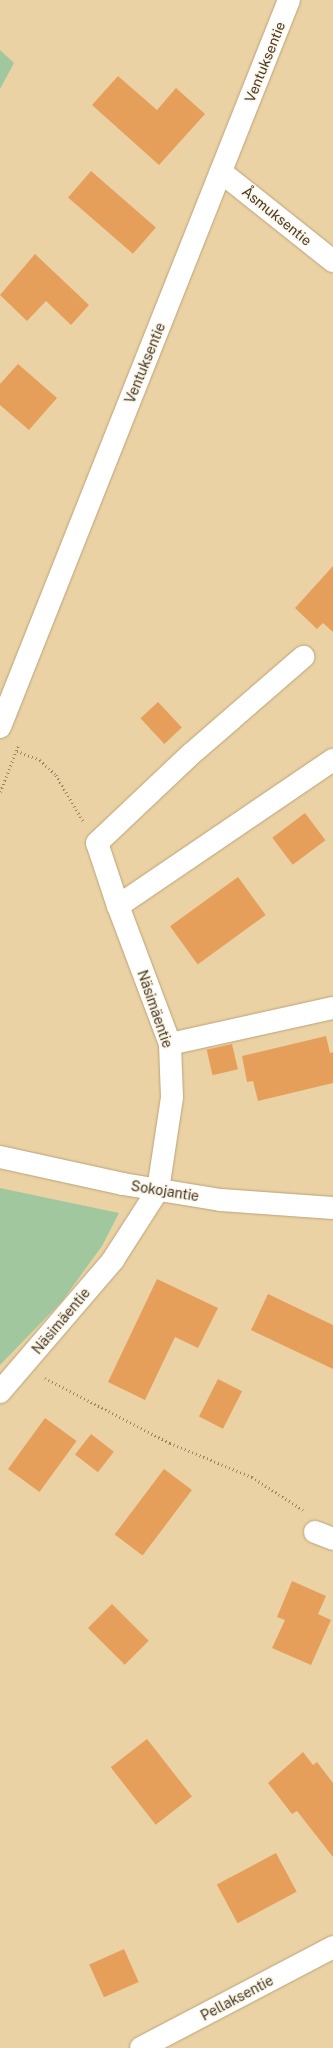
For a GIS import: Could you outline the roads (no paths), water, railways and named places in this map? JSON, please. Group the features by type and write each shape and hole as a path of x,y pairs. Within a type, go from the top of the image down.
{"street":[{"name":"Ventuksentie","path":"0,727 289,0"},
{"name":"Åsmuksentie","path":"221,172 333,261"},
{"name":"Näsimäentie","path":"0,1392 113,1260 158,1190 172,1097 170,1044 118,906 97,843 190,755 303,657"},
{"path":"118,906 333,760"},
{"path":"170,1044 333,1008"},
{"name":"Sokojantie","path":"0,1156 158,1190 275,1206 333,1208"},
{"name":"Pellaksentie","path":"141,2048 331,1955"}]}
